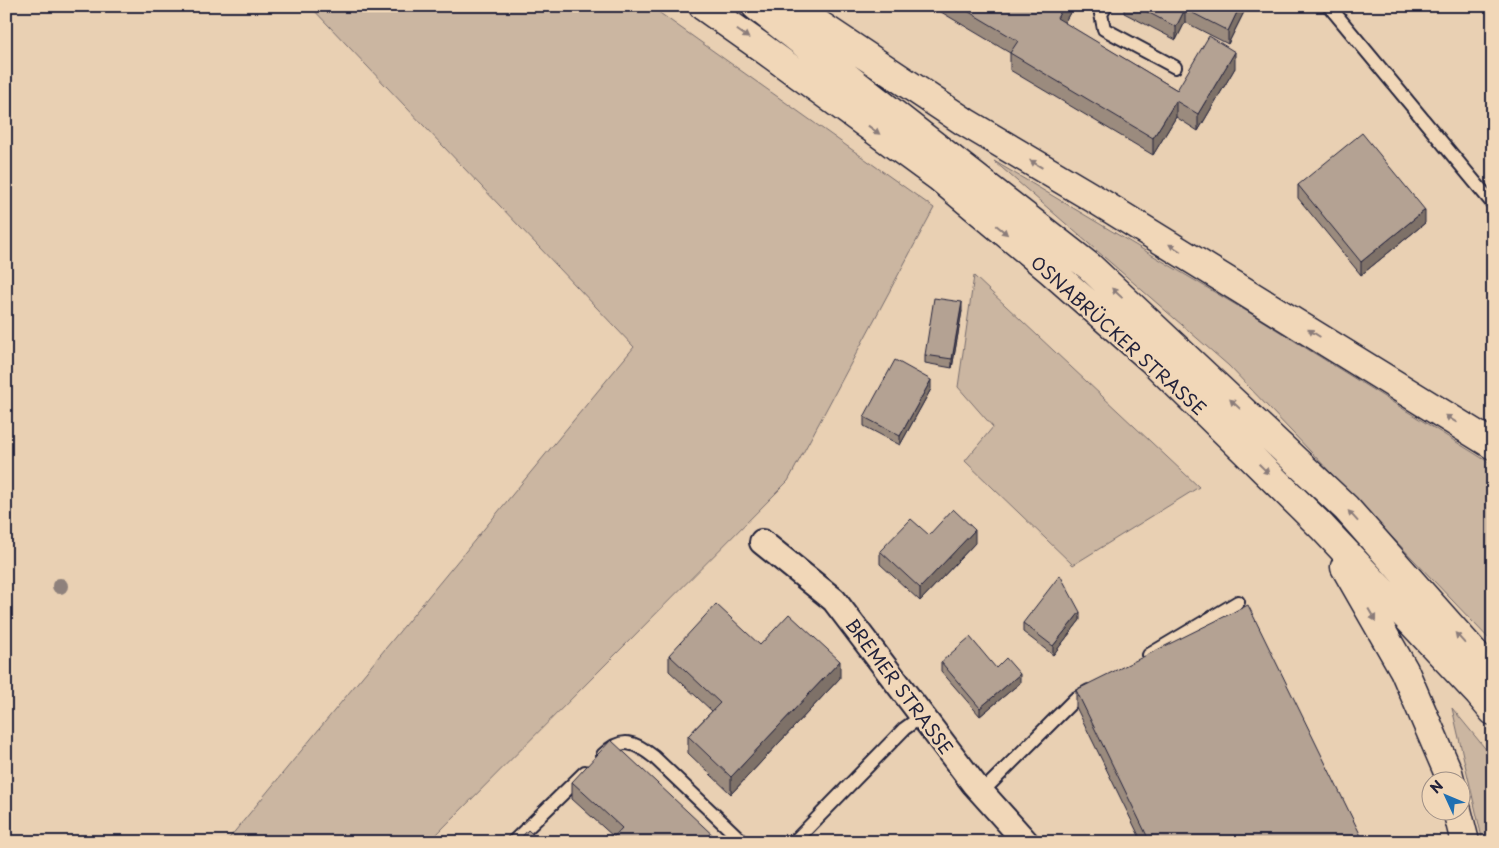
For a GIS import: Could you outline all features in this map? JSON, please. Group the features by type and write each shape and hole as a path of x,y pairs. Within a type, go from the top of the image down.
{"highway":[{"name":"OSNABRÜCKER STRASSE","path":"703,6 940,178 1050,270 1150,359 1322,527 1493,711"},
{"name":"OSNABRÜCKER STRASSE","path":"756,6 1090,267 1346,508 1493,674"},
{"path":"791,6 965,122 1093,198 1493,445"},
{"path":"1322,527 1404,670 1447,770"},
{"path":"1460,820 1465,842"}],"street":[{"name":"BREMER STRASSE","path":"762,542 834,600 982,792 1026,842"}],"lane":[{"path":"1106,6 1101,14 1104,28 1176,67"},
{"path":"1329,6 1493,204"},
{"path":"1135,664 1238,602"},
{"path":"982,792 1075,699 1101,684"},
{"path":"794,842 904,729 922,716"},
{"path":"513,842 610,748 620,743 629,743 641,746 654,757 743,842"}],"shaded area":[{"path":"310,6 650,6 934,208 788,481 429,842 226,842 634,347"},
{"path":"994,161 1253,315 1493,465 1493,643 1229,366"},
{"path":"974,276 1199,487 1073,565 965,461 993,427 958,387"},
{"path":"1452,708 1493,758 1493,842 1483,842 1472,794 1472,770 1466,770"}],"building":[{"path":"959,6 1064,6 1057,18 1177,90 1209,36 1235,52 1198,114 1176,101 1153,138 1010,53 1018,41"},
{"path":"1136,6 1240,6 1228,31 1185,9 1176,27"},
{"path":"1362,133 1425,210 1361,262 1298,185"},
{"path":"934,298 962,302 952,359 925,355"},
{"path":"895,360 931,380 900,436 864,417"},
{"path":"953,509 975,530 920,588 880,551 911,519 929,535"},
{"path":"1060,575 1080,612 1053,646 1023,623"},
{"path":"716,604 760,645 789,614 840,661 731,777 688,736 720,703 669,655"},
{"path":"1248,605 1364,842 1150,842 1076,690"},
{"path":"970,637 996,668 1006,658 1020,674 980,708 941,662"},
{"path":"611,740 718,840 717,842 609,842 622,828 572,782"},
{"path":"528,830 541,842 517,842"}]}
